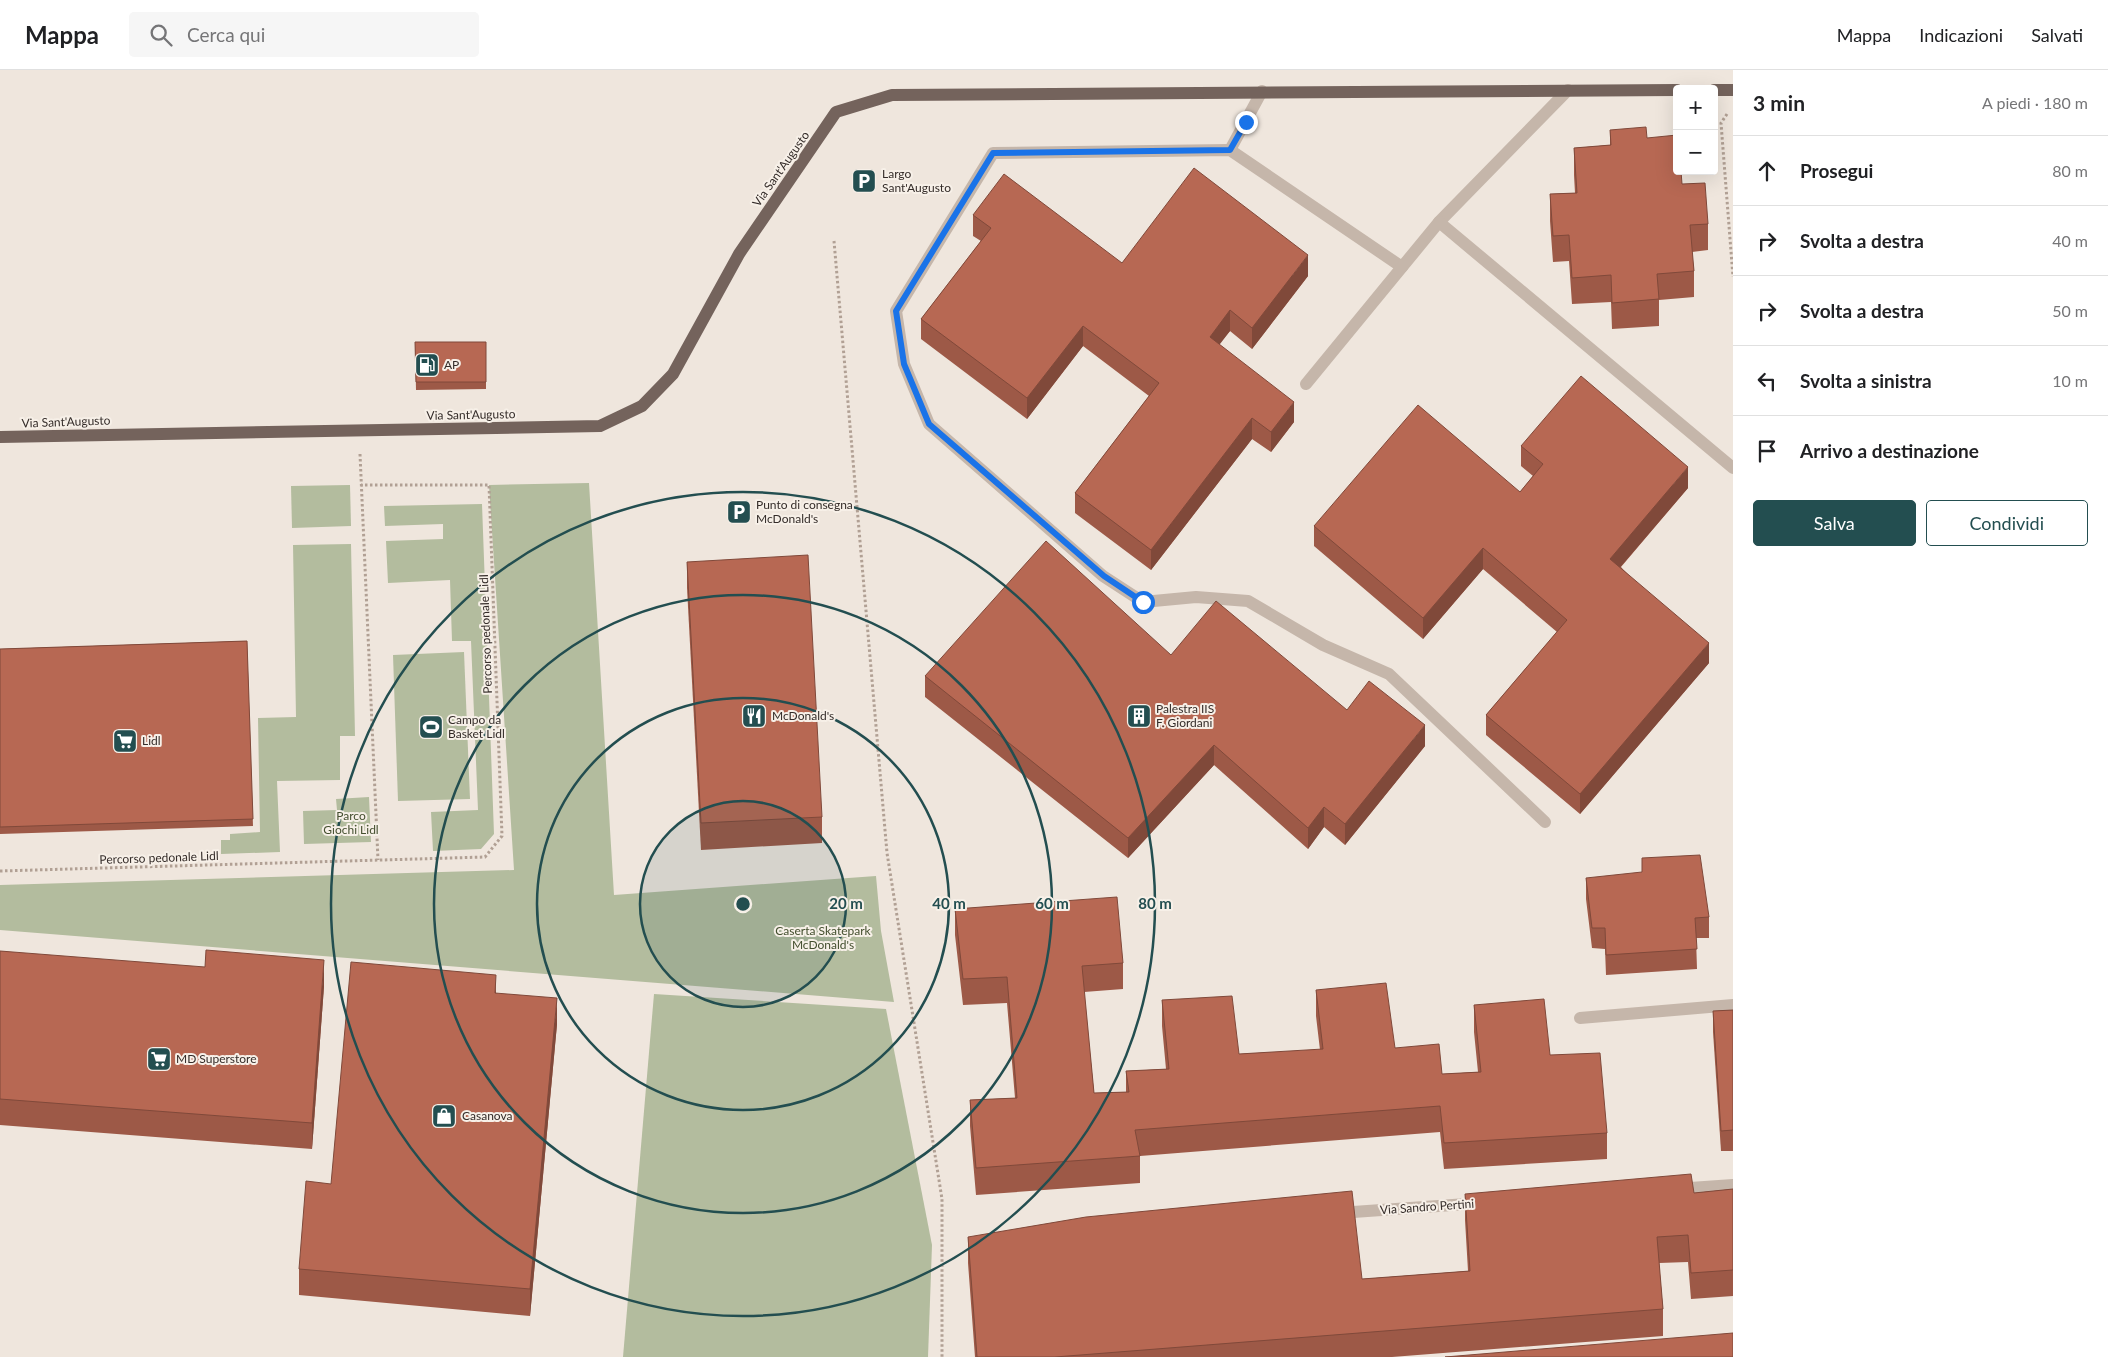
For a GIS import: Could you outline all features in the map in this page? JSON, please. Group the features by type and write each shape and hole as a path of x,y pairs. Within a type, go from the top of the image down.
{"main road":[{"name":"Via Sant'Augusto","path":"0,437 600,426 642,406 673,374 738,254 836,112 892,95 1673,90"},
{"path":"1718,90 1733,90"}],"street":[{"path":"1306,384 1439,222 1568,90"},
{"path":"1230,150 1262,92"},
{"path":"1402,267 1230,150 993,153 896,311 904,364 929,424 1104,576 1143,602 1196,597 1248,602 1322,644 1390,674 1545,822"},
{"path":"1439,222 1733,468"},
{"path":"1580,1018 1733,1005"},
{"path":"1664,1190 1733,1186"},
{"name":"Via Sandro Pertini","path":"1329,1214 1497,1202"}],"path":[{"path":"1729,112 1721,123 1733,277"},
{"path":"834,240 887,853 942,1199 942,1357"},
{"path":"358,430 378,860"},
{"name":"Percorso pedonale Lidl","path":"0,871 485,857 502,836 489,485 361,485"}],"green space":[{"name":"Caserta Skatepark McDonald's","path":"589,483 614,895 876,876 881,931 894,1002 0,930 0,885 514,870 489,485"},
{"path":"350,485 351,526 292,528 291,486"},
{"path":"482,504 494,834 481,849 433,851 431,812 478,810 471,641 452,641 450,580 388,583 386,541 443,539 443,524 385,526 384,506"},
{"path":"351,544 355,736 340,736 340,780 277,781 280,852 221,854 221,840 230,840 230,834 260,832 258,718 296,717 293,545"},
{"name":"Campo da Basket Lidl","path":"464,652 470,799 398,801 393,655"},
{"name":"Parco Giochi Lidl","path":"369,797 371,842 304,844 303,811 337,810 336,799"},
{"path":"654,994 886,1009 932,1245 928,1357 623,1357"}],"building":[{"path":"1646,127 1647,138 1673,135 1673,175 1681,175 1682,184 1705,183 1708,224 1690,225 1694,271 1657,274 1659,299 1612,303 1611,275 1572,278 1569,235 1553,236 1550,194 1577,193 1574,148 1611,145 1610,130"},
{"path":"1194,168 1308,255 1252,328 1230,310 1210,337 1294,402 1271,432 1252,418 1151,550 1075,493 1159,383 1083,326 1027,398 921,319 991,228 973,215 1004,174 1122,263"},
{"path":"415,342 486,342 486,382 416,382"},
{"path":"1581,376 1688,467 1610,559 1709,643 1580,794 1486,715 1567,620 1483,548 1423,618 1314,526 1418,405 1520,492 1543,464 1521,446"},
{"name":"Palestra IIS F. Giordani","path":"1046,541 1171,655 1216,601 1347,710 1369,681 1425,725 1345,824 1324,807 1308,828 1214,745 1128,838 925,676"},
{"name":"McDonald's","path":"808,555 822,817 701,823 687,562"},
{"name":"Lidl","path":"247,641 253,819 0,827 0,649"},
{"path":"1700,855 1709,917 1695,918 1697,949 1606,955 1605,928 1592,928 1586,878 1642,872 1642,858"},
{"path":"1117,897 1123,963 1082,966 1094,1093 1129,1092 1126,1071 1169,1069 1162,1000 1232,996 1239,1054 1323,1049 1316,990 1386,983 1395,1048 1439,1044 1442,1074 1481,1072 1474,1005 1544,999 1550,1055 1600,1053 1607,1133 1444,1143 1440,1106 1135,1130 1140,1156 976,1168 970,1100 1017,1098 1007,977 963,979 955,909"},
{"name":"MD Superstore","path":"206,950 324,960 312,1123 0,1099 0,951 205,967"},
{"name":"Casanova","path":"351,962 496,975 495,993 557,998 530,1289 299,1269 306,1181 331,1184"},
{"path":"1733,1010 1733,1130 1721,1131 1713,1011"},
{"path":"1691,1174 1694,1193 1733,1189 1733,1270 1691,1273 1688,1235 1657,1237 1663,1309 1055,1357 977,1357 968,1237 1086,1217 1352,1191 1362,1279 1470,1271 1465,1194"},
{"path":"1733,1333 1733,1357 1445,1357"}],"place":[{"name":"Largo Sant'Augusto","path":"864,181"},
{"name":"AP","path":"427,365"},
{"name":"Punto di consegna McDonald's","path":"739,512"},
{"name":"McDonald's","path":"754,716"},
{"name":"Palestra IIS F. Giordani","path":"1139,716"},
{"name":"Campo da Basket Lidl","path":"431,727"},
{"name":"Lidl","path":"125,741"},
{"name":"MD Superstore","path":"159,1059"},
{"name":"Casanova","path":"444,1116"}],"route":[{"path":"1143,602 1104,576 929,424 904,364 896,311 993,153 1230,150 1246,122"}]}
